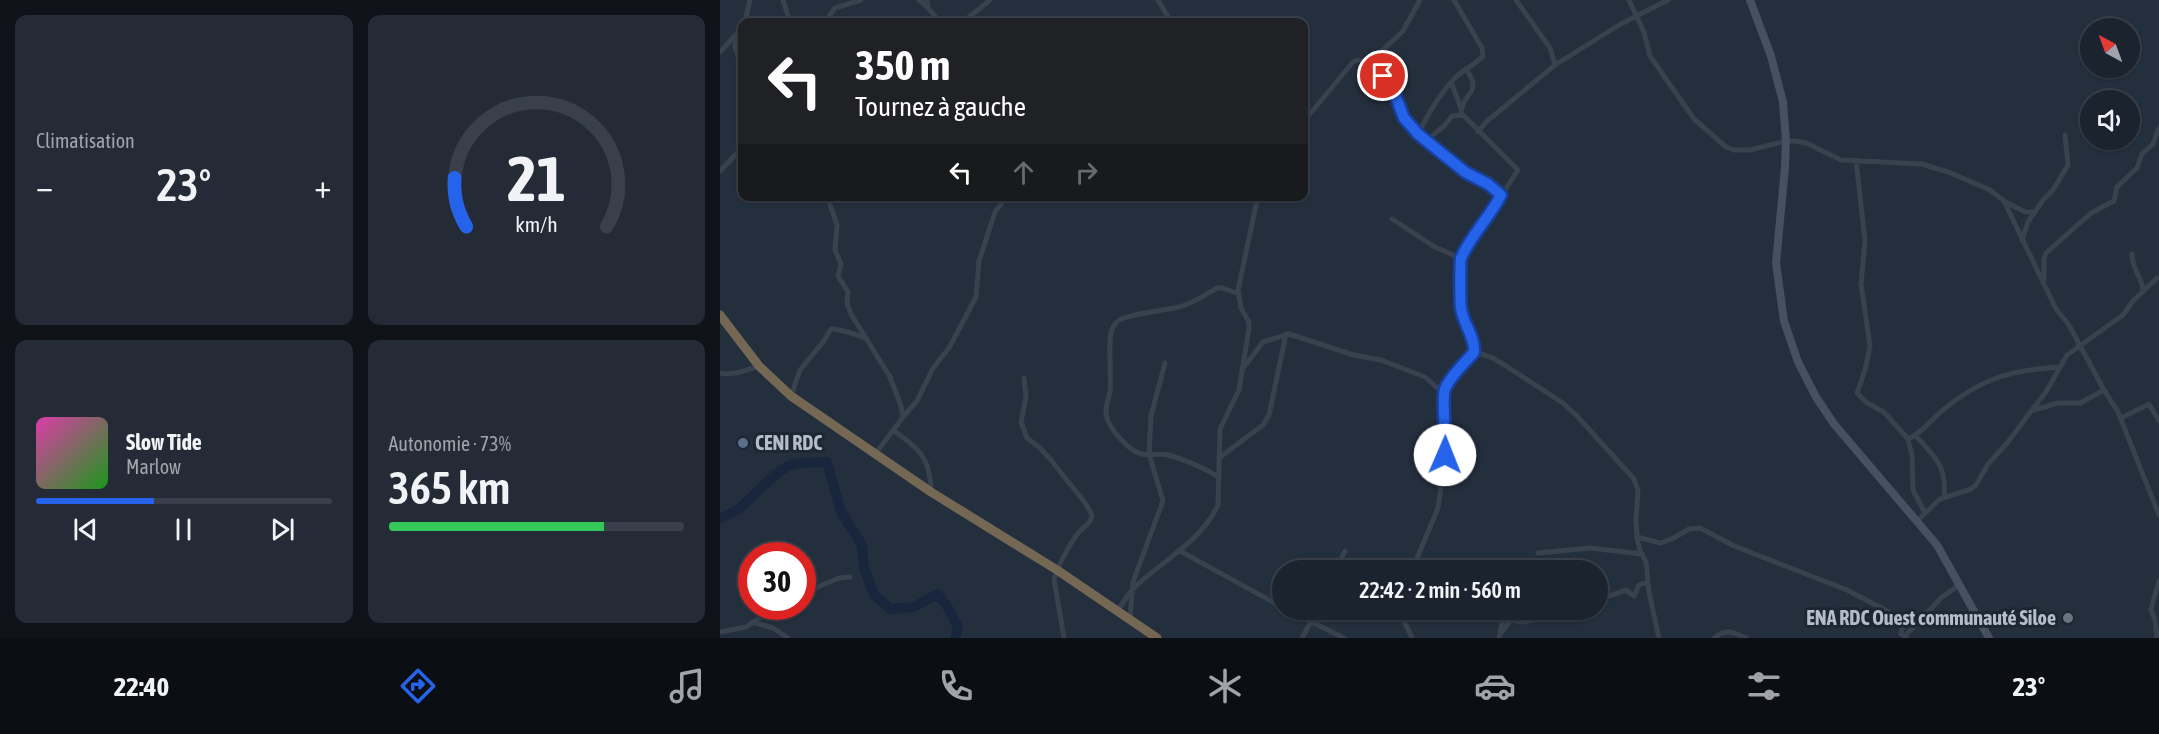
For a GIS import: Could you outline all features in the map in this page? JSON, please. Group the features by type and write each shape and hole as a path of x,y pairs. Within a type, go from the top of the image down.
{"highway":[{"path":"720,315 759,366 791,396 931,492 1056,570 1157,638"}],"main road":[{"path":"1750,0 1771,56 1783,102 1786,141 1776,263 1784,321 1798,362 1816,397 1834,424 1937,545 1989,638"}],"street":[{"path":"746,18 750,0"},
{"path":"783,0 787,18"},
{"path":"828,18 835,8 861,0"},
{"path":"919,0 937,18"},
{"path":"927,0 928,8"},
{"path":"968,18 990,0"},
{"path":"1158,0 1169,18"},
{"path":"1308,116 1350,65 1358,60 1367,64 1403,31 1420,0"},
{"path":"1418,134 1428,114 1451,82 1481,59 1484,53 1476,35 1454,0"},
{"path":"1516,0 1550,48 1555,65"},
{"path":"1629,0 1646,36 1650,56 1675,89 1684,107 1713,136 1734,150 1760,149 1786,141 1806,143 1841,160 1922,164 1990,190 2004,201 2025,212 2035,212"},
{"path":"1478,132 1486,122 1555,65 1668,0"},
{"path":"720,51 738,33"},
{"path":"736,36 735,47 738,55"},
{"path":"1372,60 1394,92 1404,118 1418,134 1465,172 1488,184 1501,195"},
{"path":"1461,108 1473,87 1473,80 1466,69"},
{"path":"1416,560 1438,508 1447,442 1443,393 1474,352 1473,339 1465,324 1461,308 1460,258 1518,169 1462,115 1451,82"},
{"path":"1427,140 1452,116 1462,115"},
{"path":"2044,282 2046,253 2091,213 2114,201 2116,187 2136,168 2142,154 2153,144 2159,128"},
{"path":"2022,241 2026,227 2035,212 2053,190 2068,165 2065,135"},
{"path":"720,171 738,152"},
{"path":"1856,160 1865,241 1861,284 1870,346 1857,393 1867,404 1884,412 1908,439 1912,455 1913,489 1925,513"},
{"path":"829,201 837,225 835,250 840,264 838,276 848,292 849,309 890,377 903,417"},
{"path":"876,453 917,401 933,368 949,348 976,297 979,261 995,212 1003,201"},
{"path":"1130,620 1132,590 1180,551 1216,509 1220,499 1218,477 1220,429 1239,390 1249,325 1241,308 1239,294 1257,201"},
{"path":"2004,201 2056,309 2069,325 2121,418 2130,447 2159,516"},
{"path":"1392,219 1435,248 1460,258"},
{"path":"2132,254 2133,264 2143,284 2143,291"},
{"path":"1917,521 1944,497 1971,489 1976,485 1989,464 2046,392 2067,355 2125,313 2157,278"},
{"path":"1218,477 1194,464 1167,455 1139,453 1126,445 1107,416 1110,391 1111,330 1125,317 1151,314 1185,305 1217,288 1239,294"},
{"path":"791,396 800,370 831,329 836,328 845,333 854,333 866,338"},
{"path":"1242,370 1263,342 1286,334 1302,337 1354,355 1381,360 1425,377 1443,393"},
{"path":"1219,458 1263,425 1269,415 1286,334"},
{"path":"1474,352 1498,362 1563,404 1577,416 1634,479 1638,491 1637,537 1646,562 1649,592 1659,638"},
{"path":"1117,612 1132,590 1163,501 1149,453 1151,416 1165,363"},
{"path":"720,373 727,375 759,366"},
{"path":"1908,439 1916,435 1946,408 1983,383 2006,374 2060,367"},
{"path":"1024,378 1026,397 1021,422 1027,438 1051,460 1092,515 1091,520 1079,533 1056,570 1054,583 1064,638"},
{"path":"2031,411 2058,403 2080,403 2104,390"},
{"path":"2121,418 2149,404 2159,421"},
{"path":"893,430 914,446 924,458 931,474 931,492"},
{"path":"1916,435 1942,466 1945,478 1944,497"},
{"path":"1637,537 1660,543 1689,529 1700,528 1734,546 1848,590 1887,611 1903,624 1903,636"},
{"path":"1538,553 1590,548 1642,554"},
{"path":"1180,551 1272,601"},
{"path":"1341,560 1345,551"},
{"path":"816,588 839,578 850,578"},
{"path":"2157,638 2151,609 2159,581"},
{"path":"1608,596 1626,590 1634,596 1639,585 1648,582"},
{"path":"1903,636 1942,597 1959,585"},
{"path":"720,632 738,630 756,620"},
{"path":"1308,620 1344,638"},
{"path":"1404,620 1412,638"},
{"path":"1500,635 1503,620"},
{"path":"1500,635 1511,620 1521,622 1532,620"},
{"path":"753,622 773,628 788,638"},
{"path":"1302,638 1312,622"},
{"path":"1714,638 1726,631 1746,638"}],"waterway":[{"path":"720,518 738,509 788,466 827,462 841,512 862,545 864,568 874,595 891,609 914,607 937,594 947,606 958,627 955,638"}],"place":[{"name":"CENI RDC","path":"743,443"},
{"name":"ENA RDC Ouest communauté Siloe","path":"2068,618"}],"route":[{"path":"1383,76 1394,92 1407,123 1453,163 1488,184 1501,195 1460,258 1463,320 1475,348 1443,393 1447,435 1445,455"}]}
